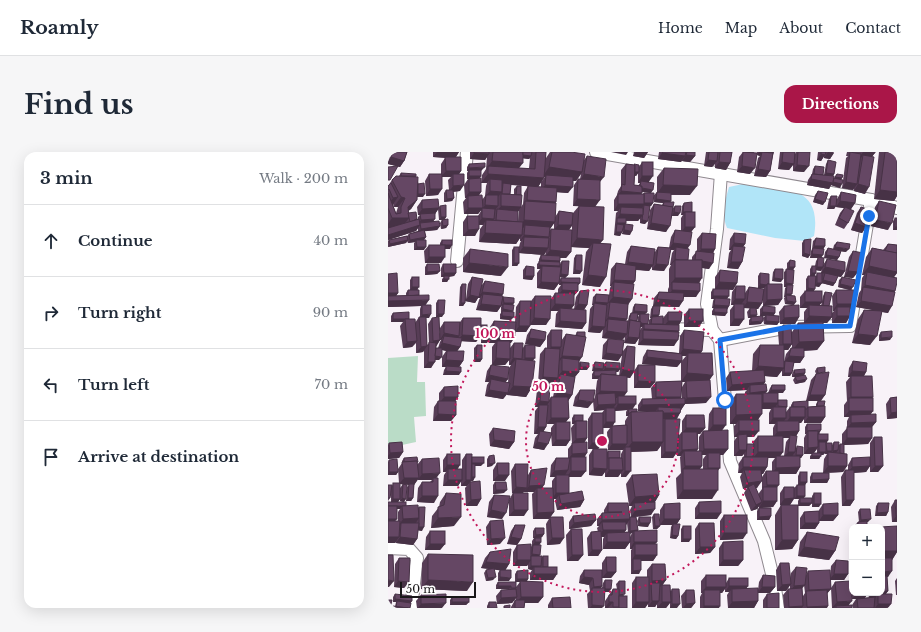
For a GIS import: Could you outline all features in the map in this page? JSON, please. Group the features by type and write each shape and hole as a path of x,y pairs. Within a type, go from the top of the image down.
{"street":[{"path":"457,261 467,152"},
{"path":"596,152 871,200 897,208"},
{"path":"721,173 717,229 707,304 712,330 720,340 730,461 764,541 774,582 778,608"},
{"path":"720,340 789,327 850,326 871,200"},
{"path":"652,329 712,330"},
{"path":"388,548 409,549 417,558 411,608"}],"green space":[{"path":"418,356 417,382 425,382 426,416 414,417 416,442 388,448 388,358"}],"water":[{"path":"743,184 785,189 796,192 806,198 812,206 815,219 814,236 805,241 775,238 727,228 724,212 729,187"}],"building":[{"path":"393,152 407,152 404,161 391,157"},
{"path":"489,152 489,154 474,153"},
{"path":"493,152 523,152 523,163 492,161"},
{"path":"523,152 532,152 531,156 523,155"},
{"path":"536,152 546,152 544,178 488,174 488,166 535,169"},
{"path":"552,152 585,154 582,172 549,167"},
{"path":"686,152 685,156 662,153"},
{"path":"687,152 695,152 695,156 686,155"},
{"path":"709,152 718,152 717,161 708,160"},
{"path":"720,152 732,152 730,163 719,162"},
{"path":"743,152 757,153 755,168 742,166"},
{"path":"762,152 773,153 770,171 758,169"},
{"path":"783,152 795,152 794,164 782,162"},
{"path":"798,152 810,152 809,166 797,165"},
{"path":"821,152 826,152 825,155 821,154"},
{"path":"850,152 861,154 857,184 846,182"},
{"path":"885,152 897,152 897,192 880,190"},
{"path":"863,155 874,157 869,187 858,184"},
{"path":"587,156 606,159 604,177 584,174"},
{"path":"445,157 461,157 461,171 446,171"},
{"path":"828,160 836,162 834,174 826,173"},
{"path":"642,162 653,162 653,176 642,176"},
{"path":"485,163 485,167 469,168 469,164"},
{"path":"626,164 635,165 634,185 642,186 642,193 621,191 622,184 625,185"},
{"path":"634,164 639,165 639,172 635,172"},
{"path":"398,166 390,180 388,180 388,167"},
{"path":"815,166 824,167 823,175 814,174"},
{"path":"664,168 698,169 697,186 663,185"},
{"path":"469,170 481,170 481,176 469,176"},
{"path":"401,173 416,174 416,176 401,176"},
{"path":"429,174 442,174 442,189 430,189"},
{"path":"453,174 464,174 464,185 453,186"},
{"path":"812,174 834,176 833,183 811,179"},
{"path":"837,174 843,175 842,178 835,177"},
{"path":"546,175 573,177 573,187 545,185"},
{"path":"396,176 418,177 417,200 408,207 409,218 392,218 388,208 388,193 396,214 401,213 401,207 405,198 401,197 392,180"},
{"path":"481,178 481,192 469,192 469,179"},
{"path":"834,178 843,180 842,184 833,182"},
{"path":"490,179 502,180 502,192 490,191"},
{"path":"578,179 600,180 600,200 577,199"},
{"path":"641,181 654,183 653,190 642,188 642,186 640,186"},
{"path":"391,183 398,197 393,198 389,189 388,190 388,186"},
{"path":"424,183 425,194 418,194 418,184"},
{"path":"503,183 511,184 510,194 502,194"},
{"path":"517,186 521,186 521,195 516,195"},
{"path":"528,186 557,188 556,202 527,200"},
{"path":"446,190 453,190 454,198 447,199"},
{"path":"818,191 828,193 825,202 815,199"},
{"path":"657,192 671,193 671,201 656,199"},
{"path":"841,192 856,195 855,203 840,201"},
{"path":"644,193 654,193 653,203 644,203"},
{"path":"501,194 522,195 521,207 501,206"},
{"path":"618,194 644,194 644,204 618,204"},
{"path":"482,195 483,208 468,208 468,196"},
{"path":"486,195 498,195 498,206 485,205"},
{"path":"831,196 837,196 836,206 830,206"},
{"path":"438,199 439,208 422,209 422,200"},
{"path":"525,201 556,203 555,222 524,220"},
{"path":"879,201 896,205 892,223 875,220"},
{"path":"664,202 674,202 673,207 663,206"},
{"path":"692,202 692,212 683,212 684,203"},
{"path":"654,204 673,207 670,226 651,223"},
{"path":"446,205 446,217 441,217 440,206"},
{"path":"644,205 650,206 648,221 642,220"},
{"path":"579,206 604,207 603,240 577,238"},
{"path":"675,206 681,206 680,213 674,212"},
{"path":"621,207 643,208 643,215 620,214"},
{"path":"845,207 854,211 848,223 839,218"},
{"path":"861,207 870,210 866,227 855,223"},
{"path":"482,208 495,209 494,219 482,218"},
{"path":"497,209 518,211 518,222 496,220"},
{"path":"559,211 573,213 572,225 558,225"},
{"path":"416,212 417,219 410,222 408,213"},
{"path":"685,212 695,212 695,227 685,227"},
{"path":"435,213 435,219 421,220 420,214"},
{"path":"467,216 479,216 479,229 468,230"},
{"path":"617,218 626,218 626,223 617,223"},
{"path":"895,218 897,218 897,227 895,227"},
{"path":"419,219 420,225 388,235 388,228"},
{"path":"448,219 448,225 443,226 442,220"},
{"path":"486,220 523,222 522,235 485,233"},
{"path":"439,221 440,226 421,229 420,223"},
{"path":"617,224 624,225 622,232 616,232"},
{"path":"625,224 633,225 632,231 624,230"},
{"path":"525,225 550,227 549,237 524,235"},
{"path":"551,229 572,230 571,252 550,250"},
{"path":"424,230 426,237 410,240 409,234"},
{"path":"675,230 692,232 690,245 673,243"},
{"path":"702,233 716,234 715,249 701,249"},
{"path":"734,233 746,234 745,244 734,243"},
{"path":"407,236 408,240 390,244 389,240"},
{"path":"524,237 549,238 548,248 523,247"},
{"path":"816,238 825,239 825,246 814,246"},
{"path":"811,239 810,255 804,253 804,240"},
{"path":"416,240 426,240 426,247 417,247"},
{"path":"442,240 452,240 452,245 442,245"},
{"path":"837,242 850,244 849,249 835,247"},
{"path":"593,243 611,244 606,277 588,275"},
{"path":"888,244 897,245 897,253 885,251"},
{"path":"429,245 445,245 445,257 429,257"},
{"path":"631,246 655,249 653,265 628,262"},
{"path":"733,246 745,247 742,262 731,262"},
{"path":"514,247 519,247 519,263 514,263"},
{"path":"658,247 671,248 668,265 656,264"},
{"path":"676,247 689,249 688,260 675,259"},
{"path":"813,248 824,249 823,255 812,254"},
{"path":"828,248 841,251 839,257 826,255"},
{"path":"872,248 897,253 897,272 869,266"},
{"path":"470,249 508,254 508,267 469,263"},
{"path":"696,251 714,253 713,263 695,260"},
{"path":"853,251 863,253 858,272 848,271"},
{"path":"541,255 560,256 560,261 541,260"},
{"path":"576,255 582,255 582,271 575,270"},
{"path":"818,257 824,258 823,267 817,267"},
{"path":"827,259 845,262 845,271 825,267"},
{"path":"675,260 702,260 702,278 675,278"},
{"path":"790,260 795,261 795,267 789,267"},
{"path":"539,261 560,262 560,266 539,265"},
{"path":"562,261 569,261 568,275 561,274"},
{"path":"616,263 636,266 635,281 614,280"},
{"path":"427,264 439,264 440,271 427,272"},
{"path":"443,264 456,264 456,273 444,273"},
{"path":"526,266 534,267 534,276 525,276"},
{"path":"542,266 561,267 559,283 541,282"},
{"path":"812,266 816,266 816,273 812,273"},
{"path":"775,269 783,269 783,279 774,278"},
{"path":"786,269 794,270 793,284 786,283"},
{"path":"720,270 738,272 737,283 719,282"},
{"path":"867,272 897,278 895,291 865,285"},
{"path":"397,273 398,293 388,293 388,274"},
{"path":"760,273 769,274 769,284 760,284"},
{"path":"817,273 822,273 822,283 817,283"},
{"path":"825,273 838,276 835,283 823,280"},
{"path":"444,276 449,276 449,279 444,279"},
{"path":"808,276 816,276 815,289 808,288"},
{"path":"412,277 419,277 419,287 412,287"},
{"path":"472,277 483,279 479,297 470,295"},
{"path":"842,277 856,280 853,287 840,284"},
{"path":"561,278 580,278 580,283 561,282"},
{"path":"485,281 504,284 503,294 482,292"},
{"path":"614,282 634,284 632,299 613,297"},
{"path":"672,282 700,283 700,291 672,290"},
{"path":"562,283 578,283 578,291 562,290"},
{"path":"462,284 466,284 465,303 461,303"},
{"path":"767,284 782,284 782,299 767,300"},
{"path":"787,285 793,285 792,294 786,294"},
{"path":"736,286 745,286 745,299 735,299"},
{"path":"749,287 764,289 762,303 747,302"},
{"path":"863,287 895,292 892,306 861,301"},
{"path":"713,289 729,289 729,296 713,296"},
{"path":"408,290 419,290 419,295 408,296"},
{"path":"589,290 587,305 578,304 580,291"},
{"path":"836,290 854,290 854,304 837,304"},
{"path":"805,291 822,291 822,302 805,302"},
{"path":"659,292 684,293 683,301 657,299"},
{"path":"825,292 832,293 829,306 823,306"},
{"path":"555,293 574,293 574,305 555,304"},
{"path":"483,294 503,296 501,306 481,304"},
{"path":"596,294 609,295 608,303 595,302"},
{"path":"429,295 429,300 388,301 388,296"},
{"path":"786,295 795,296 796,302 787,301"},
{"path":"535,296 551,296 550,319 534,318"},
{"path":"503,297 514,298 514,303 504,303"},
{"path":"715,298 730,299 729,306 714,305"},
{"path":"438,300 445,300 444,314 438,314"},
{"path":"520,301 531,301 530,326 519,326"},
{"path":"610,302 628,304 627,319 608,317"},
{"path":"594,303 607,305 605,327 592,326"},
{"path":"503,304 514,305 513,311 503,309"},
{"path":"635,304 647,305 647,312 634,311"},
{"path":"734,304 744,304 744,319 734,319"},
{"path":"422,305 431,305 431,314 422,315"},
{"path":"799,305 799,317 784,318 784,306"},
{"path":"809,305 832,306 832,317 809,316"},
{"path":"653,306 660,306 659,315 652,315"},
{"path":"763,306 775,307 775,313 762,312"},
{"path":"837,307 850,307 850,316 837,316"},
{"path":"560,308 586,310 586,323 560,321"},
{"path":"714,308 727,308 727,313 714,312"},
{"path":"750,308 756,308 757,315 750,315"},
{"path":"689,309 703,309 703,321 689,321"},
{"path":"864,310 882,311 877,336 858,334"},
{"path":"502,311 514,312 514,317 502,316"},
{"path":"409,312 409,319 393,319 393,313"},
{"path":"668,312 682,312 681,321 668,321"},
{"path":"631,313 638,313 637,321 629,321"},
{"path":"640,314 649,314 648,324 640,323"},
{"path":"766,315 779,316 779,322 766,321"},
{"path":"663,316 663,324 651,324 652,317"},
{"path":"763,316 763,321 751,322 751,317"},
{"path":"419,317 426,317 427,346 421,347"},
{"path":"439,317 440,340 433,341 432,318"},
{"path":"463,318 481,318 481,336 462,335"},
{"path":"405,319 415,319 417,341 407,342"},
{"path":"608,319 628,321 627,334 607,331"},
{"path":"630,320 641,322 639,338 628,337"},
{"path":"494,321 516,322 515,337 493,337"},
{"path":"444,322 460,322 459,336 444,333"},
{"path":"823,322 824,341 799,342 798,323"},
{"path":"644,324 679,325 679,331 644,329"},
{"path":"481,325 487,325 487,329 481,329"},
{"path":"783,325 791,325 792,344 783,344"},
{"path":"531,329 546,332 545,340 529,338"},
{"path":"551,330 562,330 561,347 551,347"},
{"path":"643,330 679,332 678,340 643,339"},
{"path":"684,330 704,332 702,351 683,349"},
{"path":"484,331 489,331 489,340 483,340"},
{"path":"892,331 892,337 881,338 881,332"},
{"path":"577,332 585,332 585,337 577,336"},
{"path":"566,334 586,337 582,357 562,356"},
{"path":"444,336 462,338 460,347 442,343"},
{"path":"608,339 624,340 622,355 606,353"},
{"path":"497,341 510,341 510,359 496,358"},
{"path":"429,342 436,343 435,362 428,362"},
{"path":"514,343 523,343 522,359 513,358"},
{"path":"477,345 482,345 482,359 476,359"},
{"path":"525,345 535,345 535,358 525,358"},
{"path":"760,345 784,345 784,368 758,366"},
{"path":"627,346 635,347 634,371 623,370"},
{"path":"436,348 442,348 442,357 435,356"},
{"path":"545,348 560,349 558,378 543,377"},
{"path":"791,348 804,348 804,357 789,356"},
{"path":"647,350 682,354 682,361 647,357"},
{"path":"447,351 464,351 463,361 446,360"},
{"path":"688,353 712,353 713,375 687,373"},
{"path":"562,358 579,360 579,372 562,371"},
{"path":"516,359 535,361 532,387 513,386"},
{"path":"785,361 794,362 792,373 784,373"},
{"path":"853,361 867,363 866,372 852,371"},
{"path":"580,362 589,363 589,367 581,367"},
{"path":"595,362 604,363 603,369 594,368"},
{"path":"606,362 620,363 620,369 605,368"},
{"path":"491,365 509,367 508,379 489,375"},
{"path":"638,365 655,365 655,382 638,381"},
{"path":"446,366 461,367 461,372 446,371"},
{"path":"825,367 825,372 818,373 817,368"},
{"path":"805,369 805,373 795,374 794,370"},
{"path":"616,370 616,375 601,374 600,376 594,376 594,371"},
{"path":"764,370 765,382 732,385 730,372"},
{"path":"829,372 825,395 810,395 816,374"},
{"path":"560,374 575,377 572,395 558,392"},
{"path":"601,374 627,376 627,392 600,391"},
{"path":"805,375 807,379 797,381 795,377"},
{"path":"851,376 872,376 873,397 851,397"},
{"path":"491,379 510,383 508,393 489,390"},
{"path":"710,380 711,397 687,398 686,381"},
{"path":"682,381 681,397 656,397 656,382"},
{"path":"541,383 550,384 549,402 540,401"},
{"path":"766,384 767,391 750,393 750,385"},
{"path":"772,385 785,385 785,390 771,390"},
{"path":"458,386 458,397 444,397 444,387"},
{"path":"580,390 595,390 593,402 578,400"},
{"path":"615,393 616,404 598,405 597,394"},
{"path":"763,393 778,393 778,403 763,403"},
{"path":"736,394 762,394 762,414 736,415"},
{"path":"618,396 636,396 636,404 618,404"},
{"path":"551,397 568,397 569,418 551,418"},
{"path":"897,397 897,412 891,413 890,398"},
{"path":"685,398 685,404 642,405 642,399"},
{"path":"849,398 873,398 873,411 849,411"},
{"path":"778,400 787,400 787,407 778,406"},
{"path":"438,401 456,401 456,415 438,414"},
{"path":"808,401 807,409 805,409 805,407 793,407 793,402"},
{"path":"818,401 825,401 824,406 817,406"},
{"path":"539,405 548,405 546,427 538,427"},
{"path":"825,406 825,417 808,417 808,407"},
{"path":"658,407 681,408 680,413 663,413 663,411 658,411"},
{"path":"773,407 786,407 786,418 773,418"},
{"path":"790,407 805,407 805,417 790,417"},
{"path":"606,408 615,408 615,422 606,422"},
{"path":"713,408 726,408 726,425 713,425"},
{"path":"629,409 637,409 637,412 628,413"},
{"path":"663,411 663,442 632,442 631,412"},
{"path":"592,413 603,413 603,443 592,443"},
{"path":"876,414 876,422 851,423 851,415"},
{"path":"574,415 583,415 583,421 574,421"},
{"path":"686,415 704,415 705,428 686,428"},
{"path":"665,419 680,419 677,452 665,452"},
{"path":"739,420 759,420 759,431 739,431"},
{"path":"576,421 587,421 587,438 576,439"},
{"path":"777,421 799,421 799,431 777,432"},
{"path":"556,422 570,422 570,440 556,440"},
{"path":"807,424 821,424 821,430 807,431"},
{"path":"627,425 627,444 612,444 612,426"},
{"path":"847,427 872,427 872,438 847,438"},
{"path":"493,428 515,431 514,442 494,440"},
{"path":"728,430 728,449 704,449 703,431"},
{"path":"540,431 552,433 548,444 537,442"},
{"path":"808,431 818,431 818,447 808,448"},
{"path":"682,432 697,432 698,449 682,450"},
{"path":"747,434 747,450 739,450 738,435"},
{"path":"818,434 828,434 828,440 818,440"},
{"path":"790,435 797,436 795,452 788,452"},
{"path":"758,436 783,436 783,452 758,452"},
{"path":"874,437 882,437 883,466 875,466"},
{"path":"402,442 403,452 390,453 389,443"},
{"path":"587,442 587,453 572,454 572,443"},
{"path":"819,442 826,442 826,452 819,452"},
{"path":"834,442 839,442 838,450 833,451"},
{"path":"826,443 832,443 832,451 827,451"},
{"path":"747,444 754,444 753,457 746,457"},
{"path":"840,444 844,444 844,454 840,453"},
{"path":"797,446 803,447 803,455 796,455"},
{"path":"625,447 631,447 631,471 625,471"},
{"path":"593,449 607,449 607,469 593,468"},
{"path":"608,451 620,451 620,458 608,458"},
{"path":"684,451 702,451 702,466 685,466"},
{"path":"828,452 847,454 847,466 828,466"},
{"path":"708,453 720,453 720,468 708,468"},
{"path":"812,453 821,453 821,456 812,456"},
{"path":"447,454 460,454 460,465 447,465"},
{"path":"466,454 472,454 471,480 466,480"},
{"path":"494,455 495,463 489,464 489,456"},
{"path":"776,456 800,456 800,467 776,468"},
{"path":"417,457 418,462 404,462 404,458"},
{"path":"472,457 484,457 484,463 472,463"},
{"path":"571,457 586,457 586,471 571,471"},
{"path":"743,457 768,457 767,467 743,467"},
{"path":"870,457 870,466 852,467 852,458"},
{"path":"439,458 440,473 422,474 422,459"},
{"path":"556,458 570,458 568,470 554,471"},
{"path":"609,458 622,458 623,470 609,470"},
{"path":"397,459 398,472 389,472 389,460"},
{"path":"417,461 419,478 404,478 402,462"},
{"path":"497,463 509,463 509,475 498,475"},
{"path":"472,464 475,464 475,477 472,477"},
{"path":"515,464 528,464 527,488 516,487"},
{"path":"547,468 544,485 529,486 531,470"},
{"path":"448,469 462,469 462,480 448,480"},
{"path":"683,469 718,469 718,490 683,490"},
{"path":"744,470 761,470 762,481 748,483"},
{"path":"845,470 854,470 854,500 846,500"},
{"path":"766,471 779,471 779,485 767,485"},
{"path":"800,472 807,472 807,482 800,482"},
{"path":"812,473 829,473 829,479 812,480"},
{"path":"657,474 659,495 635,497 632,475"},
{"path":"556,475 569,475 569,493 556,493"},
{"path":"433,478 438,478 438,496 422,496 422,482 433,482"},
{"path":"480,481 481,499 471,500 470,482"},
{"path":"495,482 506,482 507,490 496,490"},
{"path":"393,483 400,483 400,499 393,499"},
{"path":"403,484 407,485 406,499 402,498"},
{"path":"409,484 414,484 413,498 408,498"},
{"path":"754,484 762,502 756,505 748,487"},
{"path":"388,485 392,485 390,498 388,498"},
{"path":"797,485 805,485 805,496 797,496"},
{"path":"763,487 777,487 777,501 763,501"},
{"path":"784,487 794,487 794,498 784,499"},
{"path":"537,488 553,488 554,512 537,513"},
{"path":"582,491 584,500 561,504 559,495"},
{"path":"446,493 461,494 461,517 438,518 438,507 444,505"},
{"path":"513,493 528,493 528,510 514,510"},
{"path":"814,493 821,493 821,504 814,504"},
{"path":"494,495 510,496 506,513 491,510"},
{"path":"800,498 812,498 812,503 800,503"},
{"path":"895,500 897,500 897,516 896,516"},
{"path":"721,501 721,513 699,513 699,502"},
{"path":"388,502 406,502 406,506 388,506"},
{"path":"655,502 655,509 635,511 634,503"},
{"path":"608,503 628,503 630,519 602,520 602,513 622,512 608,512"},
{"path":"680,503 680,519 664,519 664,504"},
{"path":"838,503 838,515 823,515 823,504"},
{"path":"878,503 889,503 888,512 877,513"},
{"path":"418,505 419,518 403,519 402,506"},
{"path":"781,505 798,505 798,540 782,540"},
{"path":"388,506 397,506 397,519 388,519"},
{"path":"419,507 425,507 424,527 419,527"},
{"path":"759,508 771,508 771,516 759,517"},
{"path":"860,509 870,509 871,519 861,520"},
{"path":"819,511 819,523 805,523 804,512"},
{"path":"595,514 596,520 574,523 573,516"},
{"path":"654,514 659,514 660,526 655,526"},
{"path":"724,515 747,515 747,533 724,533"},
{"path":"550,517 563,517 564,538 552,538"},
{"path":"630,517 636,517 638,530 630,531"},
{"path":"639,517 651,517 650,523 640,523"},
{"path":"503,520 505,538 491,539 490,521"},
{"path":"388,521 400,521 399,537 388,537"},
{"path":"867,521 867,524 858,524 858,522"},
{"path":"602,522 626,522 626,530 603,530"},
{"path":"401,523 419,523 417,539 400,537"},
{"path":"699,523 714,523 715,547 700,547"},
{"path":"673,524 680,524 678,536 672,535"},
{"path":"515,525 525,525 521,539 511,537"},
{"path":"683,526 691,526 691,539 683,539"},
{"path":"897,526 897,551 885,551 885,527"},
{"path":"535,528 544,528 544,534 536,535"},
{"path":"571,529 582,529 583,555 572,555"},
{"path":"657,530 657,542 634,542 634,531"},
{"path":"430,531 445,531 445,544 430,544"},
{"path":"601,531 602,550 592,550 591,532"},
{"path":"630,532 630,542 607,542 607,533"},
{"path":"807,532 839,537 835,551 804,547"},
{"path":"535,538 541,538 541,542 535,542"},
{"path":"743,541 743,560 723,560 723,542"},
{"path":"531,544 531,560 517,560 517,545"},
{"path":"635,544 657,544 657,555 635,555"},
{"path":"533,545 541,545 540,555 532,554"},
{"path":"511,549 509,564 486,562 490,552"},
{"path":"428,554 473,555 473,582 428,580"},
{"path":"388,555 393,555 394,581 388,580"},
{"path":"531,556 542,556 541,566 531,566"},
{"path":"543,556 548,556 548,567 543,567"},
{"path":"606,557 616,557 616,572 607,572"},
{"path":"399,558 410,558 409,582 398,581"},
{"path":"885,558 892,558 892,571 885,572"},
{"path":"633,559 641,559 641,570 633,571"},
{"path":"836,560 848,561 848,574 834,574"},
{"path":"780,563 789,563 791,584 782,585"},
{"path":"652,564 665,564 666,580 652,581"},
{"path":"534,567 557,567 557,574 534,574"},
{"path":"796,567 807,568 805,585 794,586"},
{"path":"494,568 496,577 488,578 486,570"},
{"path":"500,570 511,570 511,578 500,577"},
{"path":"528,570 528,579 517,579 517,571"},
{"path":"584,570 602,570 602,586 594,587 593,578 584,577"},
{"path":"830,570 831,589 809,590 808,571"},
{"path":"706,575 726,575 726,587 706,587"},
{"path":"763,575 775,576 775,587 762,587"},
{"path":"885,576 887,576 888,591 885,591"},
{"path":"636,577 649,577 649,602 636,602"},
{"path":"729,578 748,578 748,586 729,586"},
{"path":"605,580 612,580 611,589 605,589"},
{"path":"520,581 543,582 543,597 521,597"},
{"path":"619,581 625,581 625,594 619,595"},
{"path":"849,581 849,596 852,596 852,601 837,602 835,582"},
{"path":"498,582 516,582 516,588 511,588 511,586 498,586"},
{"path":"651,583 660,583 659,601 652,601"},
{"path":"662,585 670,585 671,602 662,602"},
{"path":"592,588 605,588 604,606 592,605"},
{"path":"758,588 758,601 732,602 732,589"},
{"path":"802,588 803,606 789,607 788,589"},
{"path":"516,589 517,597 501,598 501,590"},
{"path":"613,589 619,589 619,607 613,607 613,602 609,602 609,595 612,595"},
{"path":"672,589 679,589 680,604 672,604"},
{"path":"686,590 694,590 695,603 686,604"},
{"path":"704,590 720,590 720,606 704,606"},
{"path":"827,590 828,606 807,607 806,591"},
{"path":"779,593 779,608 767,608 767,594"},
{"path":"395,594 412,596 412,601 395,599"},
{"path":"446,594 446,603 421,604 421,595"},
{"path":"892,594 891,604 878,604 878,596"},
{"path":"619,596 627,596 627,608 619,608"},
{"path":"452,597 469,597 469,602 452,602"},
{"path":"570,597 571,608 553,608 552,598"},
{"path":"875,597 874,608 858,608 857,599"},
{"path":"388,600 392,600 390,608 388,608"},
{"path":"515,600 525,600 524,608 515,608"},
{"path":"397,601 411,603 410,608 396,607"},
{"path":"489,602 496,602 497,608 489,608"},
{"path":"510,605 510,608 504,608 504,606"},
{"path":"852,605 852,608 836,608 836,606"},
{"path":"393,606 408,608 393,608"}],"route":[{"path":"725,400 720,340 789,327 850,326 869,216"}]}
